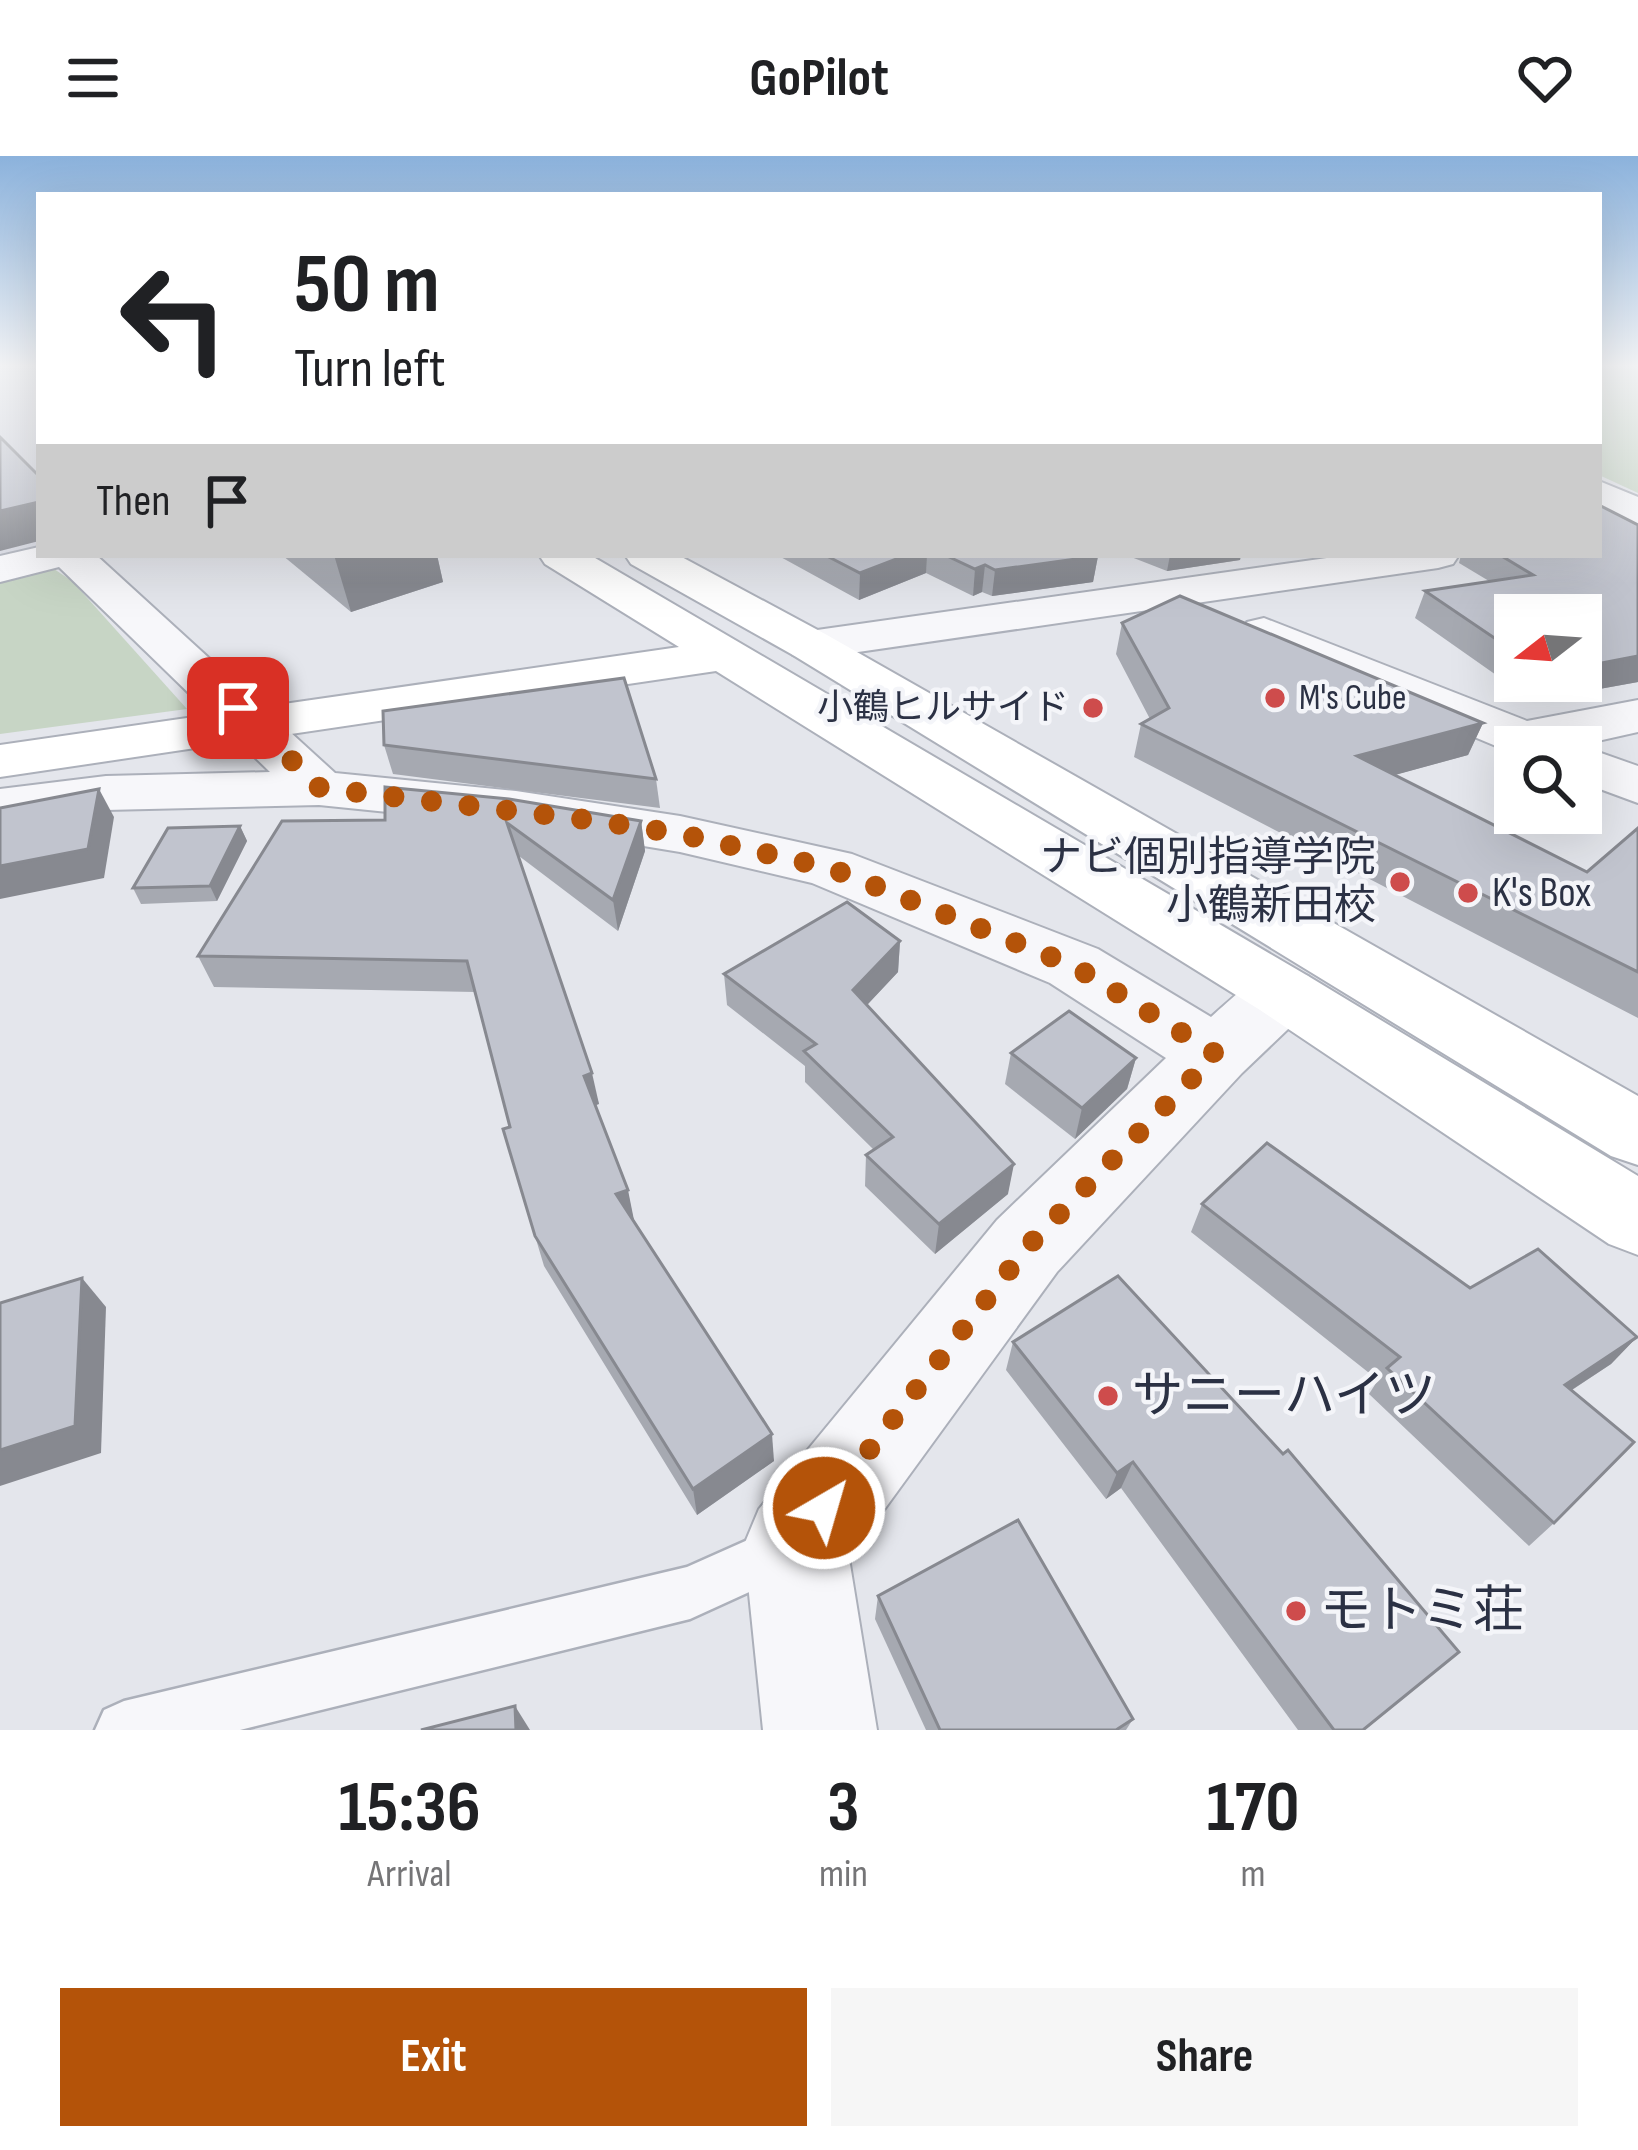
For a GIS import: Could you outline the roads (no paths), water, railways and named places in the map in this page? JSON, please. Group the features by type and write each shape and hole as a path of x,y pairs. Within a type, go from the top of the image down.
{"street":[{"path":"1602,494 1638,512"},
{"path":"1602,531 1638,525"},
{"path":"0,569 44,558"},
{"path":"74,558 320,788"},
{"path":"565,558 1284,993 1638,1219"},
{"path":"651,558 810,645 1638,1134"},
{"path":"810,645 1418,558"},
{"path":"1099,564 1494,727"},
{"path":"0,761 727,655"},
{"path":"1599,726 1638,716"},
{"path":"1602,771 1638,786"},
{"path":"0,806 106,793 320,788 610,823 830,868 1074,966 1216,1054"},
{"path":"820,1730 795,1545 1028,1246 1216,1054 1284,993"}],"lane":[{"path":"124,1730 690,1593 795,1545"}],"place":[{"name":"M's Cube","path":"1275,698"},
{"name":"小鶴ヒルサイド","path":"1093,708"},
{"name":"ナビ個別指導学院 小鶴新田校","path":"1400,882"},
{"name":"K's Box","path":"1468,893"},
{"name":"サニーハイツ","path":"1108,1396"},
{"name":"モトミ荘","path":"1296,1611"}]}
